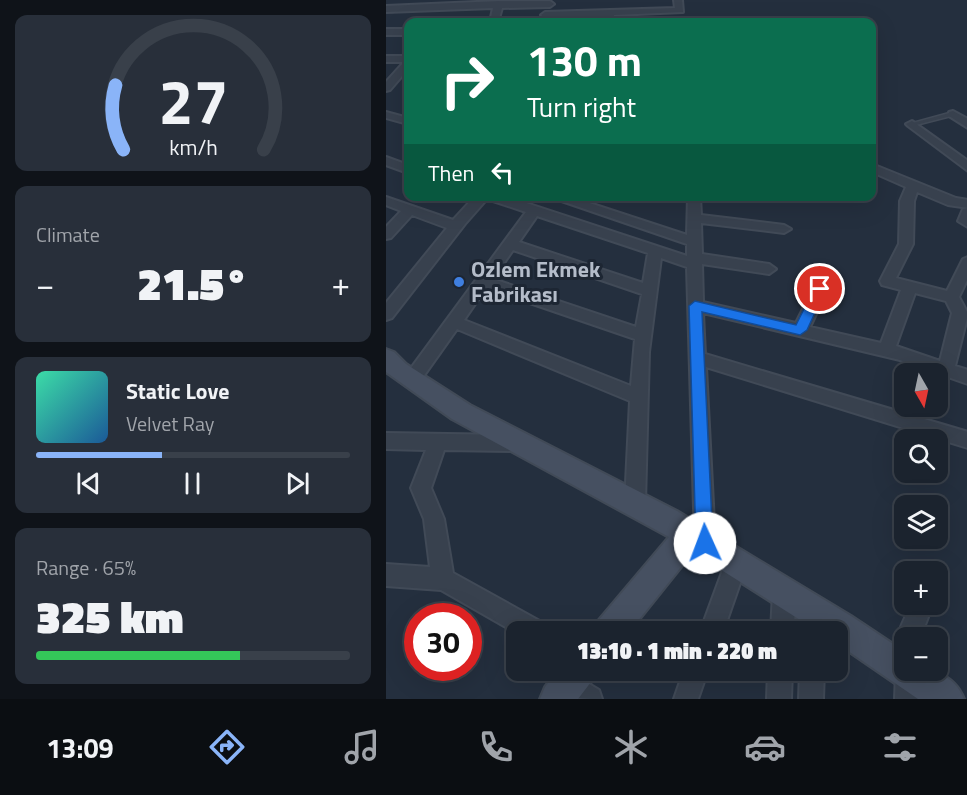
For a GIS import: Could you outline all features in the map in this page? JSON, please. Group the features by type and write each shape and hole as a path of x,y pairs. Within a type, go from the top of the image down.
{"main road":[{"path":"386,358 412,379 461,412 697,538 784,592 814,621"},
{"path":"619,621 697,538"},
{"path":"848,640 894,665"},
{"path":"920,681 947,699"}],"street":[{"path":"386,9 551,2 544,18"},
{"path":"495,18 499,4"},
{"path":"610,18 679,5"},
{"path":"386,32 404,32"},
{"path":"386,58 404,58"},
{"path":"386,88 404,68"},
{"path":"953,114 968,125"},
{"path":"386,115 404,120"},
{"path":"912,124 968,167"},
{"path":"386,161 404,168"},
{"path":"876,170 953,202 968,204"},
{"path":"913,186 907,201 906,244 887,281 951,297 964,315 948,364"},
{"path":"386,201 456,226"},
{"path":"386,314 456,226 479,201"},
{"path":"504,201 655,252 695,255 769,269"},
{"path":"565,201 695,255"},
{"path":"694,201 697,538"},
{"path":"386,235 409,210"},
{"path":"412,379 534,212"},
{"path":"968,212 965,221 968,223"},
{"path":"694,218 784,229"},
{"path":"510,244 650,291"},
{"path":"635,503 644,336 655,252"},
{"path":"951,297 968,262"},
{"path":"483,281 644,336"},
{"path":"886,351 910,287"},
{"path":"800,330 820,289"},
{"path":"695,306 886,351 924,363"},
{"path":"454,322 640,397"},
{"path":"697,357 968,440"},
{"path":"948,371 968,377"},
{"path":"386,441 437,444 521,443"},
{"path":"437,444 421,488 434,519 443,579"},
{"path":"715,621 736,563"},
{"path":"386,575 443,579 517,621"},
{"path":"783,621 784,592"},
{"path":"686,699 692,681"},
{"path":"779,699 780,681"},
{"path":"811,699 812,681"}],"lane":[{"path":"912,124 953,114"}],"place":[{"name":"Ozlem Ekmek Fabrikası","path":"459,282"}],"route":[{"path":"705,543 695,306 800,330 820,289"}]}
